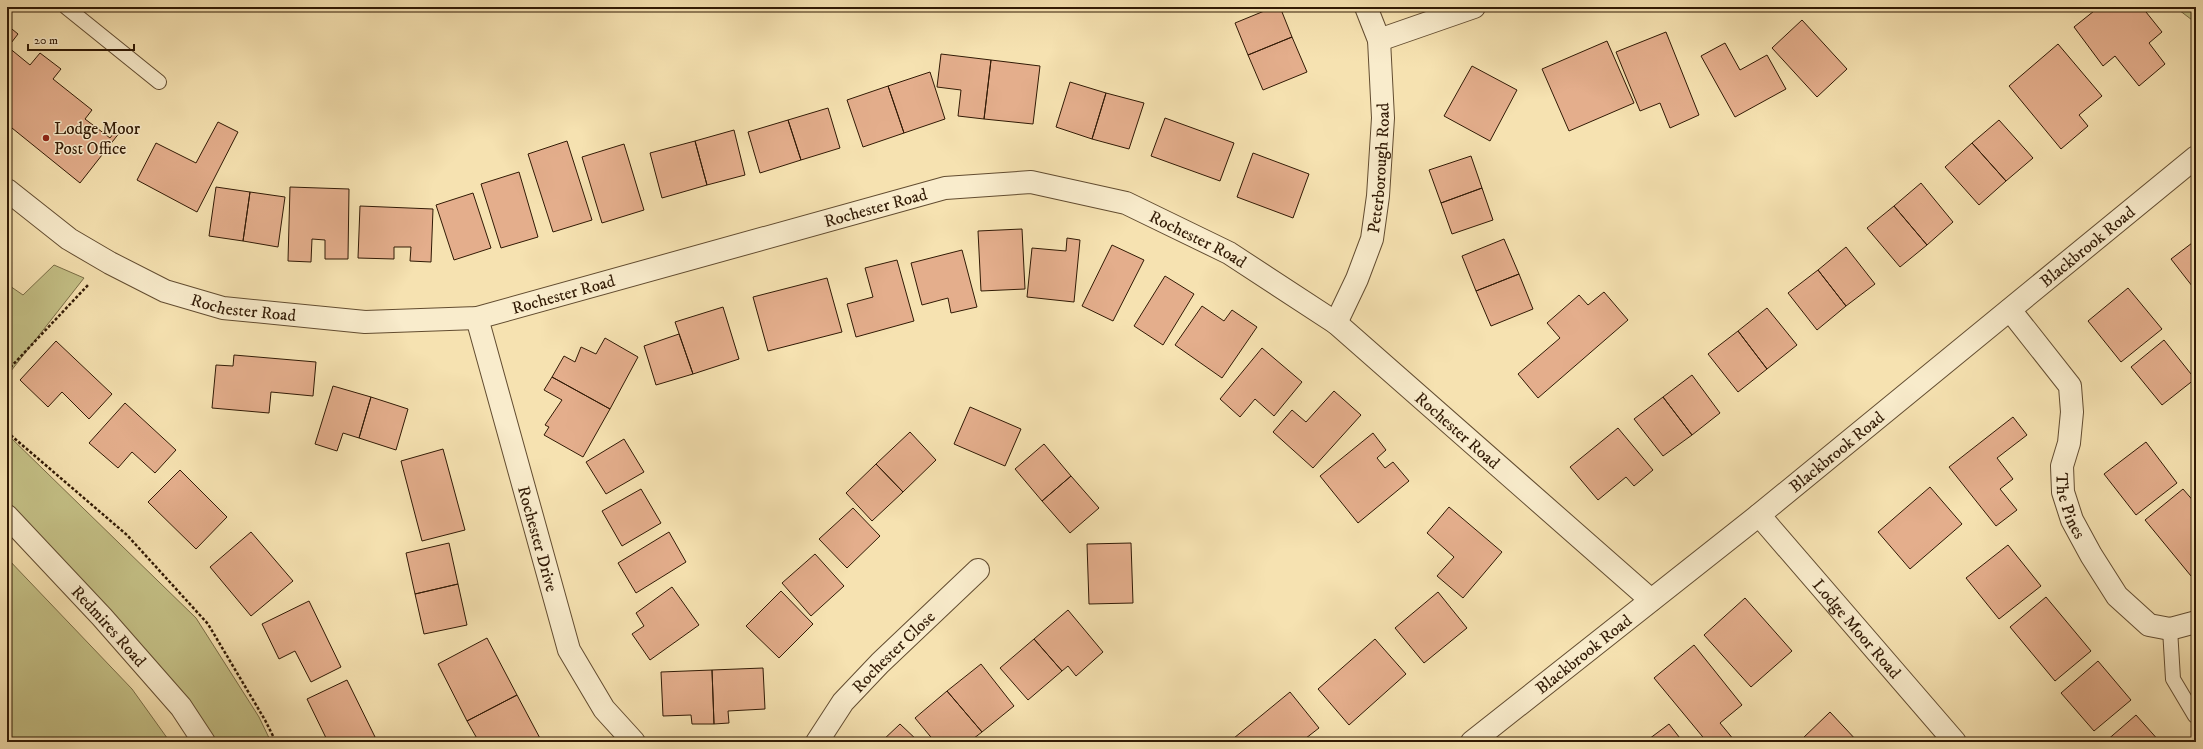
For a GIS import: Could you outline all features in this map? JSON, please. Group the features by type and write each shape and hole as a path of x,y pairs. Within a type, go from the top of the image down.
{"street":[{"name":"Peterborough Road","path":"1336,323 1357,279 1372,238 1378,196 1383,118 1379,40 1366,7"},
{"path":"1379,40 1474,7"},
{"name":"Blackbrook Road","path":"1472,742 1759,515 2196,157"},
{"name":"Rochester Road","path":"7,190 69,239 110,263 165,291 223,308 365,322 477,318 945,188 1031,182 1126,203 1229,253 1336,323 1651,600"},
{"name":"The Pines","path":"2010,310 2070,386 2072,412 2069,443 2062,466 2063,492 2072,520 2117,596 2148,625 2170,629 2196,622"},
{"name":"Rochester Drive","path":"477,318 569,650 604,709 634,742"},
{"name":"Lodge Moor Road","path":"1759,515 1955,742"},
{"name":"Redmires Road","path":"7,516 102,617 176,701 204,742"},
{"name":"Rochester Close","path":"817,742 843,702 880,663 978,570"}],"lane":[{"path":"66,7 159,82"},
{"path":"2170,629 2173,679 2195,716"}],"path":[{"path":"7,371 110,263"},
{"path":"7,432 127,535 208,624 265,720 276,742"}],"shaded area":[{"path":"2175,7 2196,7 2196,23"},
{"path":"54,265 84,278 7,376 7,284 23,295"},
{"path":"7,434 196,618 259,717 271,742 204,742 7,516"},
{"path":"7,558 132,689 170,742 7,742"}],"building":[{"path":"1274,7 1280,7 1292,37 1248,55 1235,23"},
{"path":"2099,7 2127,7 2130,11 2135,7 2142,7 2162,32 2149,43 2165,64 2139,86 2115,56 2103,66 2074,27"},
{"path":"1802,20 1847,69 1817,97 1772,48"},
{"path":"7,25 18,34 8,47 30,65 40,53 61,69 53,79 92,110 85,119 110,138 117,129 120,132 80,183 7,124"},
{"path":"1666,32 1699,115 1670,128 1660,103 1640,111 1616,52"},
{"path":"1292,37 1307,72 1263,90 1248,55"},
{"path":"1607,41 1634,103 1569,131 1542,69"},
{"path":"1725,43 1740,70 1767,55 1786,89 1735,117 1701,56"},
{"path":"2058,44 2102,96 2079,115 2088,126 2061,149 2009,86"},
{"path":"941,54 991,60 984,119 958,116 961,90 937,87"},
{"path":"991,60 1040,66 1033,124 984,119"},
{"path":"1472,66 1517,90 1490,141 1444,116"},
{"path":"930,72 945,119 904,133 888,86"},
{"path":"1070,82 1106,93 1092,139 1056,127"},
{"path":"888,86 904,133 863,147 847,100"},
{"path":"1106,93 1144,103 1129,149 1092,139"},
{"path":"828,108 840,148 801,160 788,120"},
{"path":"1165,118 1234,143 1220,181 1151,156"},
{"path":"788,120 801,160 760,173 748,132"},
{"path":"1999,120 2033,158 2006,181 1972,143"},
{"path":"218,122 238,132 197,212 137,180 156,143 196,163"},
{"path":"734,130 745,175 707,185 695,141"},
{"path":"567,141 592,220 553,232 528,154"},
{"path":"695,141 707,185 662,198 650,153"},
{"path":"1972,143 2006,181 1979,205 1945,167"},
{"path":"624,144 644,210 602,223 582,157"},
{"path":"1253,153 1309,174 1293,218 1237,197"},
{"path":"1471,156 1482,188 1441,203 1429,170"},
{"path":"519,172 538,237 501,248 481,184"},
{"path":"1921,183 1953,222 1927,245 1894,206"},
{"path":"216,187 250,192 243,241 209,236"},
{"path":"290,187 349,189 348,259 325,259 325,240 312,239 311,262 288,261"},
{"path":"1482,188 1493,220 1452,234 1441,203"},
{"path":"250,192 285,197 278,247 243,241"},
{"path":"473,193 491,248 454,260 436,205"},
{"path":"360,206 433,209 431,262 410,261 411,247 394,247 394,259 358,258"},
{"path":"1894,206 1927,245 1900,267 1867,228"},
{"path":"1022,229 1025,289 981,291 978,231"},
{"path":"1067,238 1080,240 1074,302 1027,297 1032,248 1066,251"},
{"path":"1504,239 1519,274 1476,291 1462,256"},
{"path":"2196,240 2196,291 2171,259"},
{"path":"1112,245 1144,260 1113,321 1082,306"},
{"path":"1846,247 1875,284 1846,306 1818,270"},
{"path":"962,250 977,307 951,313 948,298 922,305 911,263"},
{"path":"897,260 914,321 856,337 847,304 873,297 865,268"},
{"path":"1818,270 1846,306 1817,330 1788,293"},
{"path":"1519,274 1533,309 1491,326 1476,291"},
{"path":"1165,276 1194,294 1163,345 1134,326"},
{"path":"827,278 842,332 768,351 753,297"},
{"path":"2128,288 2162,329 2121,362 2088,321"},
{"path":"1604,292 1628,320 1538,398 1518,374 1560,338 1547,323 1579,295 1588,305"},
{"path":"1202,306 1224,321 1232,310 1257,327 1222,378 1175,345"},
{"path":"723,307 739,359 693,374 675,322"},
{"path":"1767,308 1797,345 1767,369 1738,331"},
{"path":"1738,331 1767,369 1738,392 1708,354"},
{"path":"679,334 693,374 656,385 644,346"},
{"path":"605,338 638,357 610,409 552,377 564,356 575,362 581,347 596,354"},
{"path":"2164,340 2195,379 2162,405 2131,367"},
{"path":"56,341 112,394 89,419 62,392 48,407 20,380"},
{"path":"1262,348 1302,382 1274,416 1255,399 1240,417 1220,399"},
{"path":"234,355 316,362 313,396 271,392 269,413 212,408 216,365 233,366"},
{"path":"1692,375 1720,413 1692,435 1663,397"},
{"path":"552,377 610,409 583,457 544,435 549,427 545,425 562,400 544,390"},
{"path":"333,386 371,397 359,438 343,433 337,451 315,444"},
{"path":"1334,391 1361,415 1313,468 1273,432 1292,410 1306,422"},
{"path":"371,397 408,409 396,450 359,438"},
{"path":"1663,397 1692,435 1663,456 1634,419"},
{"path":"125,403 176,450 155,473 132,452 118,468 89,443"},
{"path":"970,407 1021,429 1005,466 954,444"},
{"path":"2013,417 2027,435 1997,458 2013,479 2000,489 2017,510 1996,526 1949,467"},
{"path":"1618,428 1653,470 1634,486 1626,477 1598,500 1570,467"},
{"path":"910,432 936,460 903,492 876,464"},
{"path":"1373,433 1386,450 1377,458 1385,468 1393,462 1409,481 1358,523 1320,476"},
{"path":"624,439 644,472 606,494 586,462"},
{"path":"2146,442 2177,483 2136,515 2104,474"},
{"path":"1044,444 1071,476 1042,501 1015,469"},
{"path":"443,449 465,530 422,541 401,461"},
{"path":"876,464 903,492 872,521 846,493"},
{"path":"180,470 227,517 196,549 148,502"},
{"path":"1071,476 1099,508 1070,533 1042,501"},
{"path":"1930,487 1962,524 1910,569 1878,532"},
{"path":"641,489 661,523 622,546 602,511"},
{"path":"2183,489 2196,504 2196,572 2191,576 2145,520"},
{"path":"1449,507 1502,552 1463,598 1437,576 1454,557 1427,533"},
{"path":"853,508 880,536 847,568 819,539"},
{"path":"251,532 293,581 251,616 210,567"},
{"path":"669,532 686,562 636,593 618,563"},
{"path":"449,543 458,584 415,594 406,553"},
{"path":"1131,543 1133,603 1089,604 1087,544"},
{"path":"2008,545 2041,586 1999,619 1966,578"},
{"path":"815,554 844,586 811,616 782,583"},
{"path":"458,584 467,625 424,634 415,594"},
{"path":"672,587 699,625 650,660 632,634 644,626 636,613"},
{"path":"781,591 813,624 779,658 746,626"},
{"path":"1438,592 1467,628 1424,663 1395,628"},
{"path":"2046,597 2091,651 2055,681 2010,627"},
{"path":"1745,598 1792,651 1751,687 1704,635"},
{"path":"309,601 341,667 311,682 295,651 279,659 262,624"},
{"path":"1068,610 1103,652 1076,676 1068,666 1062,671 1034,639"},
{"path":"487,638 517,695 467,721 438,664"},
{"path":"1034,639 1062,671 1028,700 1000,668"},
{"path":"1375,639 1406,674 1349,725 1318,689"},
{"path":"1694,645 1742,705 1720,723 1734,740 1732,742 1707,742 1654,678"},
{"path":"2098,661 2131,700 2094,731 2061,693"},
{"path":"981,664 1014,706 982,732 947,691"},
{"path":"763,668 765,709 728,711 729,723 714,724 712,670"},
{"path":"712,670 714,724 692,724 691,715 663,716 661,672"},
{"path":"347,680 377,741 328,742 307,699"},
{"path":"947,691 982,732 969,742 935,742 915,718"},
{"path":"1290,692 1319,728 1301,742 1237,742 1234,738"},
{"path":"517,695 542,742 479,742 467,721"},
{"path":"1830,712 1858,742 1803,742 1801,740"},
{"path":"2136,715 2160,742 2105,742"},
{"path":"900,724 919,742 881,742"},
{"path":"1669,724 1683,742 1645,742"}],"place":[{"name":"Lodge Moor Post Office","path":"46,138"}]}
